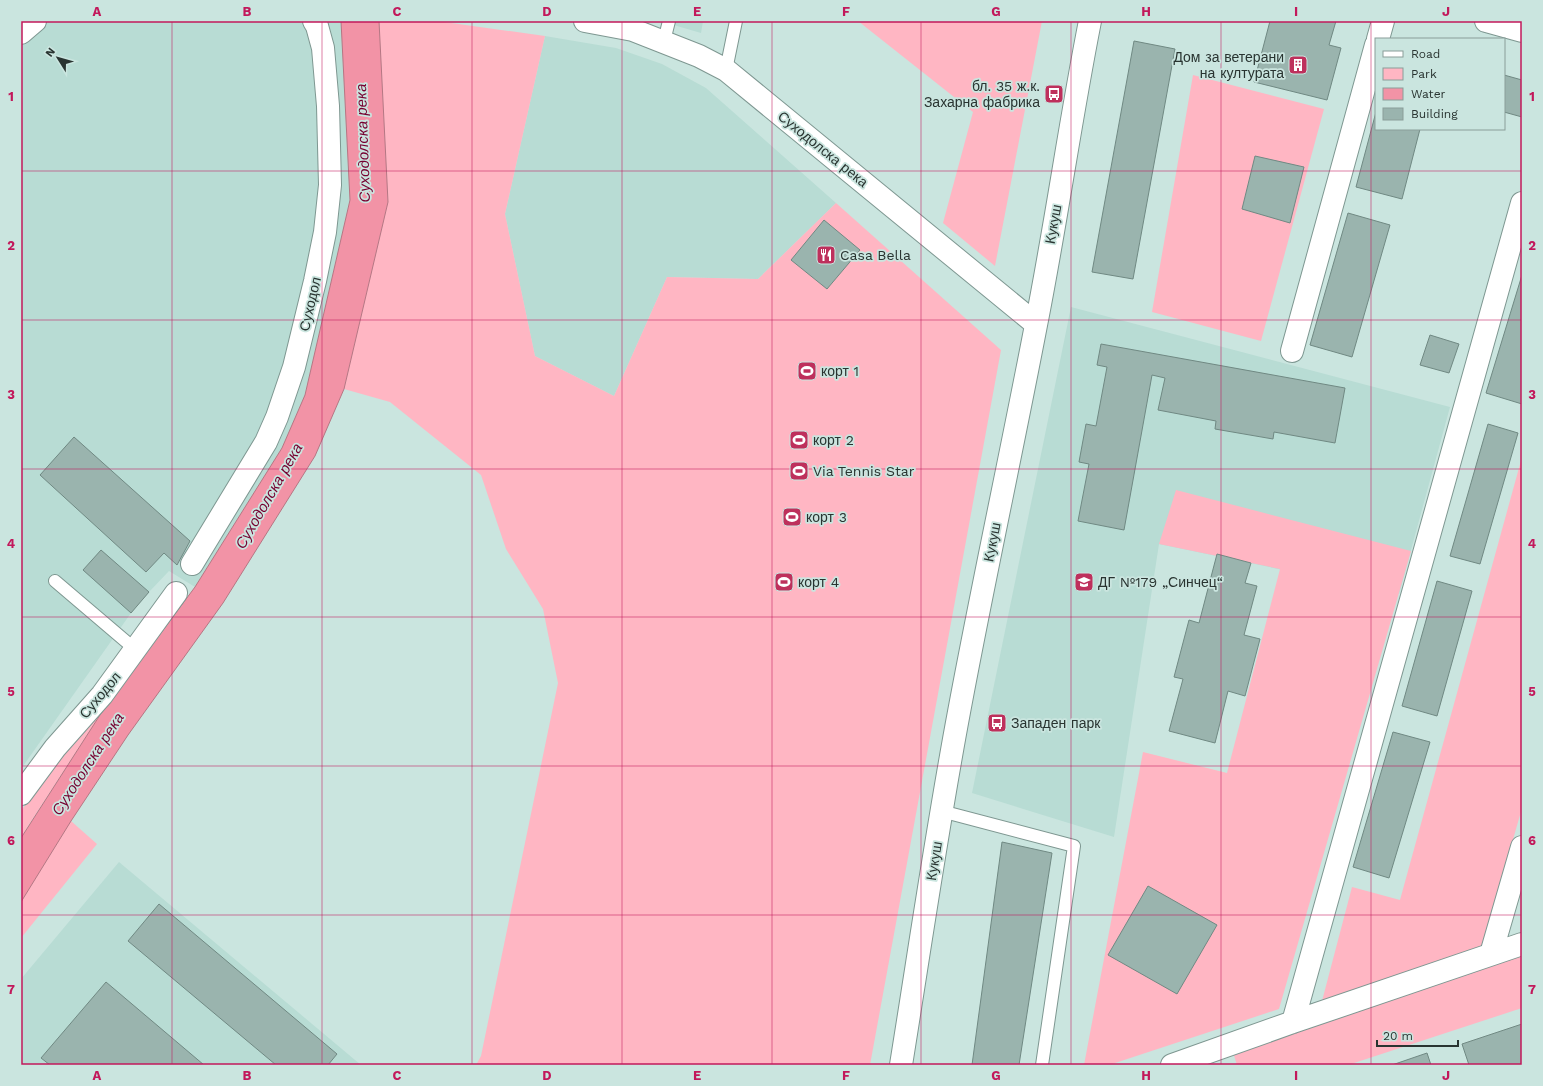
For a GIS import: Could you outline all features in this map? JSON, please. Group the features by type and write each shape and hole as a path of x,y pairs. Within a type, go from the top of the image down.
{"street":[{"path":"21,33 35,21"},
{"name":"Суходол","path":"192,564 268,436 294,367 316,281 325,232 330,185 328,106 323,48 317,26 314,21"},
{"name":"Суходолска река","path":"585,21 633,30 666,31 699,56 726,70 1036,324"},
{"name":"Кукуш","path":"901,1065 942,811 992,540 1036,324 1078,81 1090,21"},
{"path":"1378,38 1383,21"},
{"path":"1486,21 1522,30"},
{"path":"1292,351 1375,49"},
{"path":"1293,1022 1522,203"},
{"name":"Суходол","path":"21,794 55,748 102,695 176,593"},
{"path":"1491,954 1522,847"},
{"path":"1172,1065 1522,944"}],"lane":[{"path":"726,70 736,21"},
{"path":"55,581 136,650"},
{"path":"942,811 1074,846 1042,1065"}],"shaded area":[{"path":"21,21 341,21 350,200 305,395 282,448 195,587 169,571 131,613 21,769"},
{"path":"660,21 703,21 701,33"},
{"path":"545,36 616,48 662,64 706,88 836,203 758,279 667,277 614,396 535,356 505,214"},
{"name":"ДГ №179 „Синчец“","path":"1071,307 1450,407 1399,594 1159,544 1114,837 972,793"},
{"path":"119,862 361,1065 21,1065 21,979"}],"green space":[{"path":"379,21 437,21 545,36 505,214 535,356 614,396 667,277 758,279 836,203 1001,350 870,1065 476,1065 481,1056 558,683 543,609 506,549 481,475 390,402 344,389 388,202"},
{"path":"858,21 1042,21 995,266 943,223 973,112"},
{"path":"1193,75 1324,109 1261,341 1152,312"},
{"path":"1522,457 1522,808 1481,952 1322,1001 1352,887 1400,900"},
{"path":"1176,490 1411,551 1279,1009 1109,1065 1084,1065 1143,752 1227,773 1280,569 1159,544"},
{"path":"100,715 21,838 21,811 45,777 85,727"},
{"path":"71,821 97,844 21,938 21,902"},
{"path":"1522,954 1522,1008 1348,1065 1237,1065 1232,1049"}],"water":[{"path":"341,21 379,21 388,202 344,389 315,456 223,603 128,735 71,821 21,902 21,838 100,715 195,587 282,448 305,395 350,200"}],"building":[{"name":"Дом за ветерани на културата","path":"1270,21 1336,21 1329,45 1341,48 1327,100 1254,82"},
{"path":"1134,41 1175,49 1133,279 1092,272"},
{"path":"1505,75 1522,80 1522,117 1505,112"},
{"path":"1375,116 1375,130 1420,130 1402,199 1356,187"},
{"path":"1255,156 1304,167 1290,223 1242,209"},
{"path":"1348,213 1390,225 1352,357 1310,345"},
{"name":"Casa Bella","path":"824,220 860,250 827,289 791,260"},
{"path":"1522,275 1522,404 1486,393"},
{"path":"1430,335 1459,344 1449,373 1420,365"},
{"path":"1101,344 1345,388 1335,443 1274,432 1273,439 1215,429 1216,421 1158,410 1165,378 1152,375 1124,530 1078,521 1089,464 1079,462 1086,424 1096,426 1107,367 1097,365"},
{"path":"1488,424 1518,433 1480,564 1450,556"},
{"path":"74,437 190,541 177,565 164,553 146,572 40,475"},
{"path":"101,550 149,592 131,613 83,570"},
{"path":"1217,554 1251,563 1245,583 1257,586 1244,635 1260,639 1245,696 1228,691 1215,743 1169,731 1183,679 1174,677 1189,620 1199,623"},
{"path":"1437,581 1472,591 1437,716 1402,706"},
{"path":"1393,732 1430,742 1389,878 1353,867"},
{"path":"1002,842 1052,853 1019,1065 972,1065"},
{"path":"1148,886 1217,925 1177,994 1108,955"},
{"path":"159,904 337,1054 328,1065 276,1065 128,941"},
{"path":"106,982 204,1065 50,1065 41,1058"},
{"path":"1522,1024 1522,1065 1469,1065 1462,1044"},
{"path":"1427,1053 1431,1065 1392,1065"}],"place":[{"name":"Дом за ветерани на културата","path":"1298,65"},
{"name":"бл. 35 ж.к. Захарна фабрика","path":"1054,94"},
{"name":"Casa Bella","path":"826,255"},
{"name":"корт 1","path":"807,371"},
{"name":"корт 2","path":"799,440"},
{"name":"Via Tennis Star","path":"799,471"},
{"name":"корт 3","path":"792,517"},
{"name":"корт 4","path":"784,582"},
{"name":"ДГ №179 „Синчец“","path":"1084,582"},
{"name":"Западен парк","path":"997,723"}]}
